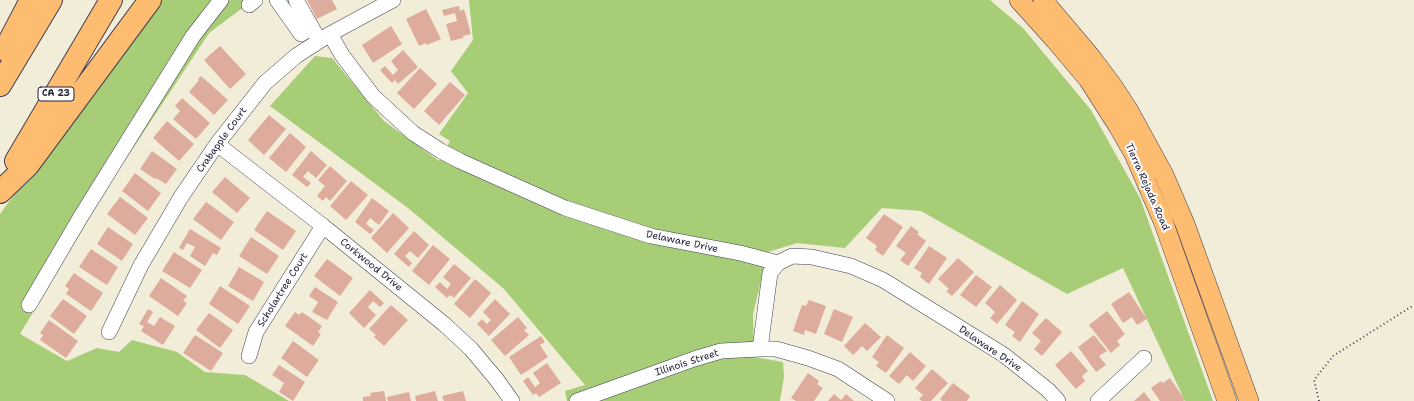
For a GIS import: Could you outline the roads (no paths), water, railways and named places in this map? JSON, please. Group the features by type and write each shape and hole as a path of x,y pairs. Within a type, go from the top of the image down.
{"highway":[{"path":"0,80 8,44 31,0"},
{"path":"0,85 51,0"},
{"name":"CA 23","path":"0,188 111,0"},
{"path":"0,192 28,165 150,0"}],"main road":[{"name":"Tierra Rejada Road","path":"1019,0 1088,79 1134,154 1163,221 1227,401"},
{"name":"Tierra Rejada Road","path":"1043,0 1078,41 1112,85 1129,111 1164,175 1185,224 1249,401"}],"street":[{"path":"29,305 80,218 193,36 221,0"},
{"path":"277,0 300,34 311,27"},
{"name":"Delaware Drive","path":"296,0 311,27 342,55 373,96 413,133 460,161 565,208 651,236 740,253 778,263 792,256 812,257 851,266 884,280 1004,355 1048,390 1058,401"},
{"name":"Crabapple Court","path":"109,332 141,265 181,198 217,144 265,83 296,56 324,38 393,0"},
{"name":"Corkwood Drive","path":"217,144 444,324 471,349 497,380 512,401"},
{"name":"Scholartree Court","path":"249,356 256,332 322,226"},
{"path":"760,349 770,273 778,263"},
{"name":"Illinois Street","path":"577,401 694,359 721,351 760,349 776,349 838,368 887,401"},
{"path":"1098,401 1144,358"}]}
